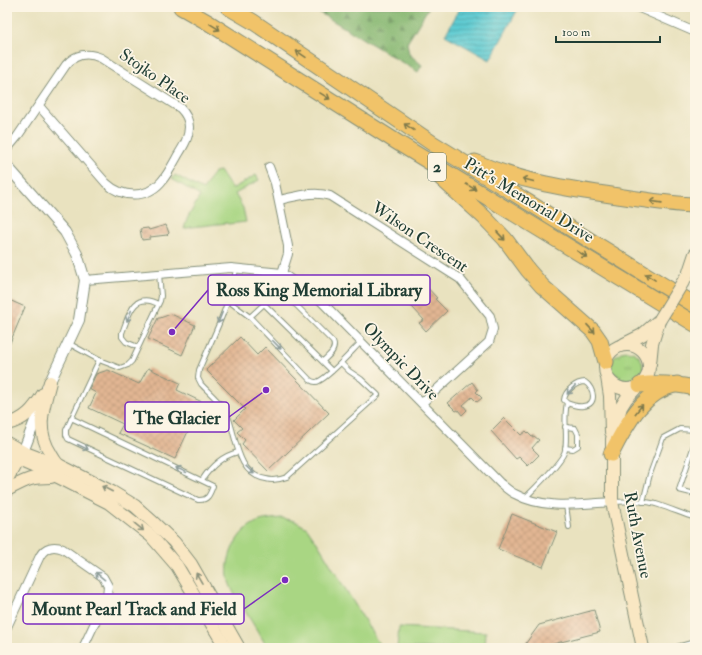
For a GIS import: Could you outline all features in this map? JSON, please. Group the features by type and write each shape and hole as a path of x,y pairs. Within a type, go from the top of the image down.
{"highway":[{"name":"Pitt's Memorial Drive","path":"181,7 209,23 400,144 695,324"},
{"name":"Pitt's Memorial Drive","path":"228,7 252,21 432,143 695,305"},
{"path":"432,143 489,168 546,185 691,203"},
{"path":"400,144 453,187 484,217 505,239 542,286 590,328 600,341 606,368"},
{"path":"638,386 656,383 677,384 695,388"},
{"path":"611,454 628,423 646,399 665,387 677,384"}],"main road":[{"path":"612,439 610,426 610,396 606,368 611,351 615,347 642,335 658,321 690,272 695,254"},
{"path":"606,368 610,381 618,387 628,389 638,386 647,379 650,367 652,344 658,321"},
{"path":"624,344 633,345 642,350 648,358 650,367"},
{"path":"7,424 26,417 34,408 50,382"},
{"path":"50,382 41,417 41,430 50,452 62,473 109,504 151,536 177,566 226,648"},
{"name":"Ruth Avenue","path":"638,386 621,407 612,439 611,454 612,502 643,648"},
{"path":"7,443 16,456 112,492 134,506 174,542 191,564 240,648"},
{"path":"7,479 16,456"},
{"path":"7,490 28,478 62,473"}],"street":[{"path":"637,7 695,32"},
{"name":"Stojko Place","path":"7,148 17,137 38,106 69,61 77,56 91,54 101,58 180,108 186,114 189,122 188,135 166,176 157,186 140,194 124,194 114,190 106,183 38,106"},
{"path":"7,166 65,232 77,254 84,280 79,320 16,456"},
{"path":"84,280 236,268 282,273 288,250 279,200 270,167"},
{"name":"Wilson Crescent","path":"279,200 322,193 330,196 456,276 487,312 493,329 489,342 422,403"},
{"name":"Olympic Drive","path":"282,273 301,287 314,294 500,483 514,494 531,501 566,505 612,502"},
{"path":"7,627 40,556 47,548 57,547 104,577 108,586 106,597 83,648"}],"lane":[{"path":"236,268 234,280 227,300 198,370 198,378 201,384 227,412 238,452 244,464 255,475 262,479 273,481 286,477 378,395 361,379 349,371 341,362"},
{"path":"68,343 116,368 124,367 132,361 161,296 159,274"},
{"path":"250,317 272,296 279,294 296,305 335,345 334,349 323,361"},
{"path":"138,347 126,342 122,337 122,333 132,307 138,302 147,299 158,304"},
{"path":"227,300 250,317 310,380 315,382 320,381 362,342"},
{"path":"264,304 332,370"},
{"path":"71,418 213,486 209,496 202,500 198,500 72,442 66,435 66,430 71,418 99,360"},
{"path":"525,498 564,456 565,415 567,403 564,400 565,397 575,385 580,382 585,382 592,389 594,394 590,404 579,406 567,403"},
{"path":"565,427 575,428 578,434 578,446 573,449 565,448"},
{"path":"643,502 650,474 663,438 680,428 695,430"},
{"path":"695,442 679,490 695,494"},
{"path":"202,480 226,455 238,452"},
{"path":"612,502 643,502 658,504 678,513 695,518"},
{"path":"566,505 569,527"},
{"path":"675,648 695,642"}],"green space":[{"path":"310,7 429,7 407,43 409,54 422,65 418,72"},
{"path":"220,171 232,189 256,175 259,180 235,194 243,208 246,222 191,227 184,229 187,219 200,196 172,179 175,175 203,190 214,172"},
{"path":"624,351 630,351 639,355 643,367 639,379 630,383 624,383 615,379 611,370 611,364 615,355"},
{"path":"282,518 295,521 307,528 379,644 373,648 268,648 233,592 228,579 229,560 231,551 236,542 241,534 248,528 261,521"},
{"path":"399,627 486,632 485,648 397,648"}],"water":[{"path":"461,7 519,7 490,60 445,35"}],"building":[{"path":"166,225 169,233 167,235 150,237 150,239 142,240 140,229 148,228 149,230"},
{"path":"412,275 423,287 425,285 437,298 435,299 447,311 426,331 419,323 424,320 403,297 398,301 392,294"},
{"path":"7,299 25,307 7,350"},
{"path":"171,314 195,325 182,355 148,339 158,318"},
{"path":"240,337 257,355 265,347 329,413 268,471 242,444 245,440 237,432 242,428 234,420 245,409 206,370"},
{"path":"148,368 180,383 177,390 202,402 175,459 118,433 123,424 89,408 96,393 89,389 96,374 108,370 139,384"},
{"path":"472,382 478,390 476,392 482,398 477,402 472,397 463,405 467,410 462,415 448,403"},
{"path":"504,418 521,435 526,431 532,437 534,436 539,440 532,448 539,455 528,466 519,457 516,459 491,431"},
{"path":"512,514 557,532 543,567 498,549"},
{"path":"594,610 600,632 553,644 550,648 526,648 526,643 539,625"}],"place":[{"name":"Ross King Memorial Library","path":"172,332"},
{"name":"The Glacier","path":"266,390"},
{"name":"Mount Pearl Track and Field","path":"285,580"}]}
